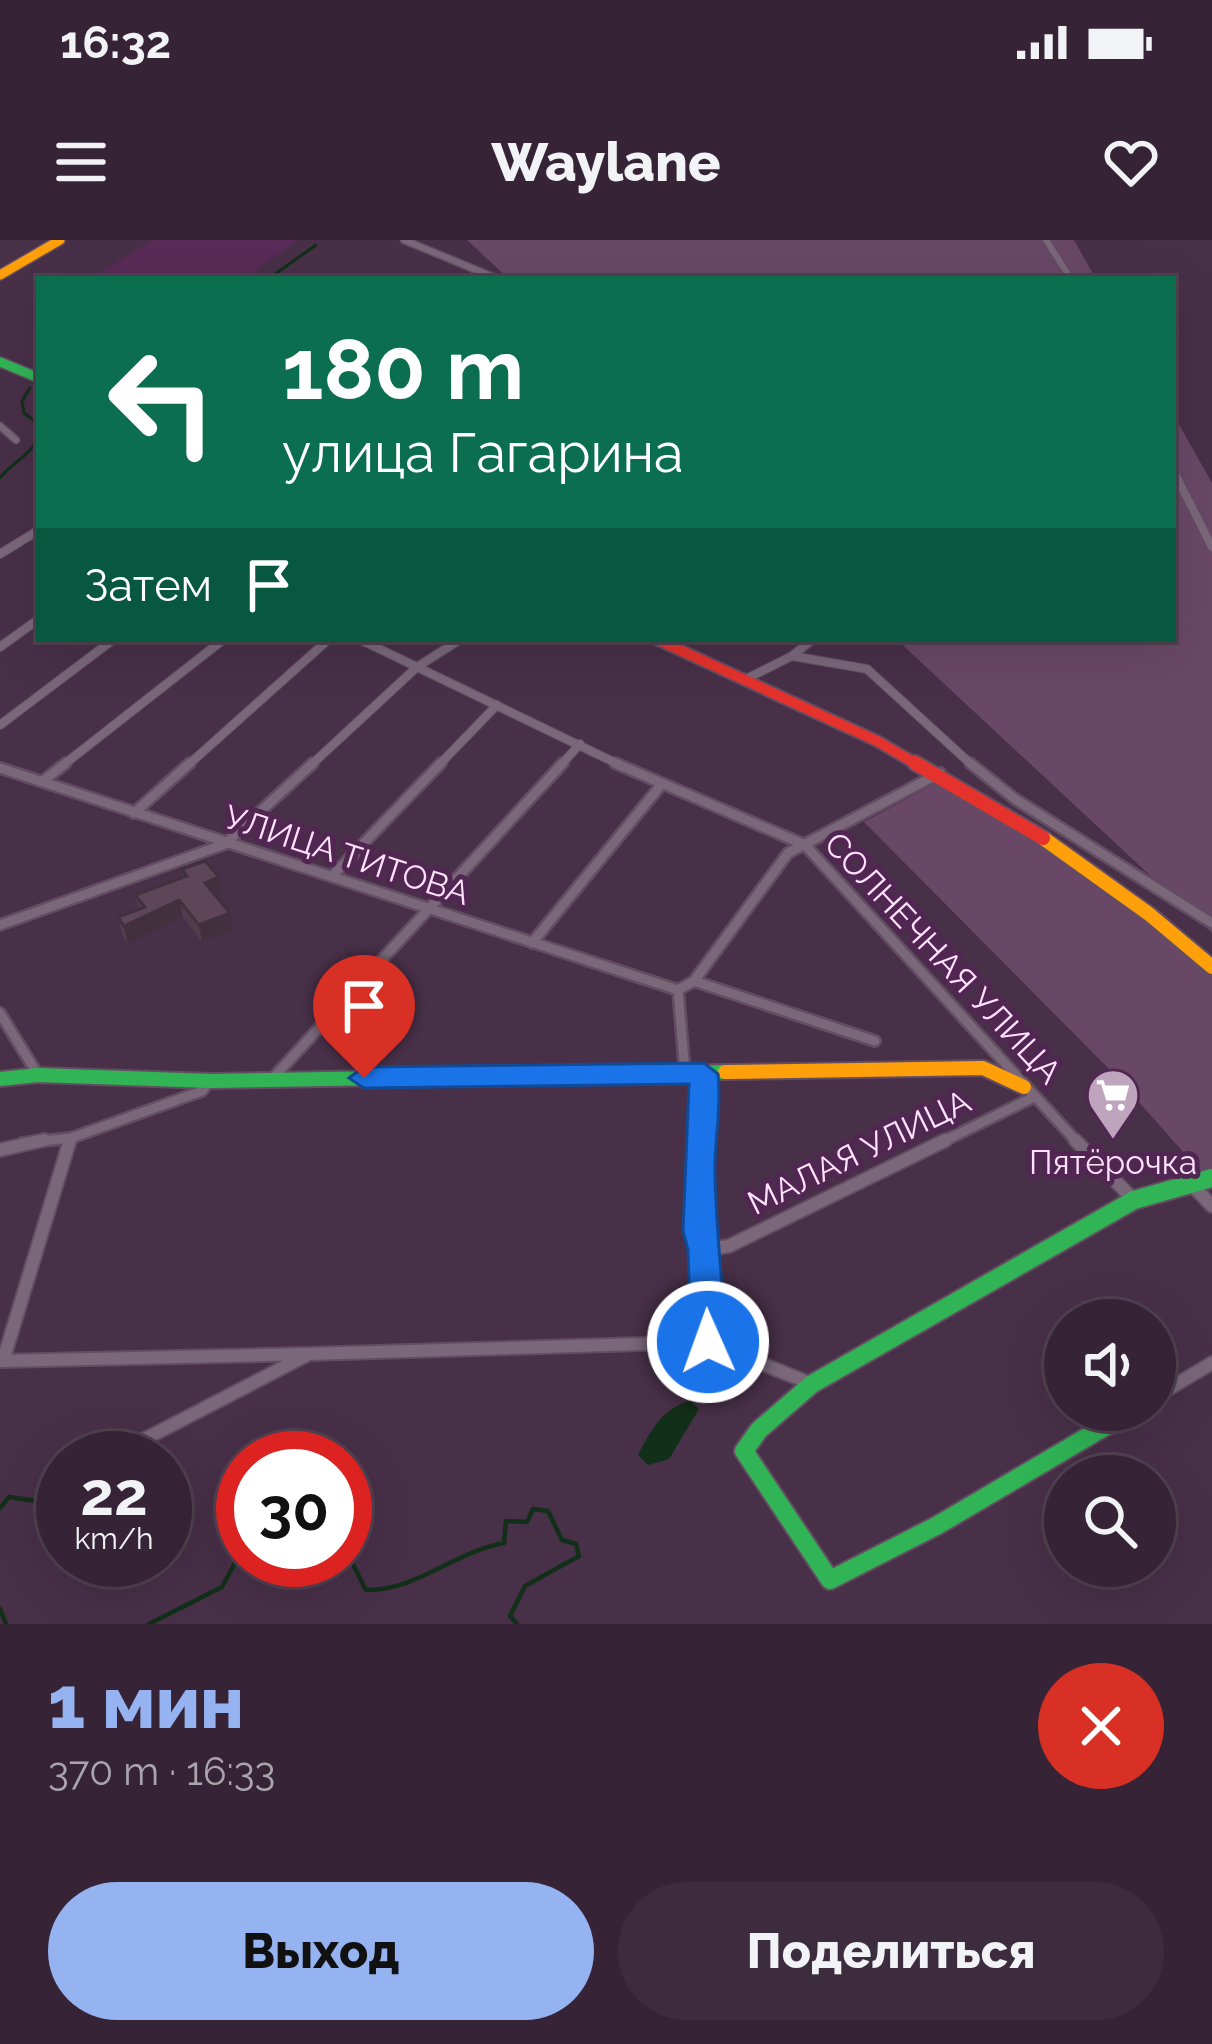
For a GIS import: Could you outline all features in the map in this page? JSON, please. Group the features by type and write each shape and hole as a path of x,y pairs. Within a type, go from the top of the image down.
{"street":[{"path":"0,275 60,240"},
{"path":"404,240 491,276"},
{"path":"1046,240 1069,276"},
{"path":"0,362 36,377"},
{"path":"0,426 16,440"},
{"path":"1176,476 1212,547"},
{"path":"0,554 36,532"},
{"path":"0,647 36,622"},
{"path":"0,725 110,642"},
{"path":"43,781 220,642"},
{"path":"134,812 326,642"},
{"name":"СОЛНЕЧНАЯ УЛИЦА","path":"365,642 661,785 805,845 1029,1092 1134,1200"},
{"path":"0,926 225,844 417,667 456,642"},
{"path":"663,642 748,678 940,773 1060,848 1212,967"},
{"path":"748,678 809,642"},
{"path":"792,656 846,660 867,669 1006,793 1103,849 1212,923"},
{"path":"332,876 497,706"},
{"path":"272,1079 580,744"},
{"name":"УЛИЦА ТИТОВА","path":"0,768 678,990"},
{"path":"685,1073 678,990 694,981 788,853 940,773"},
{"path":"532,943 661,785"},
{"path":"694,981 875,1041"},
{"path":"0,1013 38,1075"},
{"path":"0,1078 211,1081 983,1068 1029,1092"},
{"path":"704,1074 699,1209 708,1342"},
{"path":"0,1150 28,1141 71,1138 202,1090 211,1081"},
{"name":"МАЛАЯ УЛИЦА","path":"705,1250 729,1246 1029,1092"},
{"path":"71,1138 2,1361 708,1342 812,1384"},
{"path":"1097,1431 938,1525 830,1580 744,1451 759,1430 812,1384 1134,1200 1194,1187 1212,1178"},
{"path":"1194,1187 1212,1206"},
{"path":"160,1431 309,1354"},
{"path":"1176,1384 1212,1363"}],"shaded area":[{"path":"153,240 298,240 248,276 94,276"},
{"path":"467,240 1074,240 1094,276 506,276"},
{"path":"1176,419 1212,483 1212,933 899,642 1176,642"},
{"path":"938,782 1056,851 1212,974 1212,1168 1200,1171 1114,1074 864,822"},
{"path":"691,1401 699,1409 669,1459 648,1465 638,1455 653,1429 665,1414"}],"building":[{"path":"205,861 219,877 205,883 230,913 199,925 179,900 124,926 118,917 145,907 135,895 187,876 182,869"}],"waterway":[{"path":"272,276 316,245"},
{"path":"30,388 22,401 24,413 36,422"},
{"path":"0,478 36,441"},
{"path":"0,1508 9,1497 36,1501"},
{"path":"364,1587 402,1584 504,1543 506,1521 527,1522 533,1509 548,1511 562,1540 576,1544 579,1556 525,1586 510,1616 517,1624"},
{"path":"149,1624 222,1587"},
{"path":"0,1609 6,1624"}],"traffic: fast":[{"path":"0,362 36,377"},
{"path":"0,1079 38,1075 211,1081 725,1072"},
{"path":"1097,1431 938,1525 830,1580 744,1451 759,1430 812,1384 1134,1200 1212,1178"}],"traffic: slow":[{"path":"0,275 60,240"},
{"path":"1043,838 1149,914 1212,967"},
{"path":"725,1072 983,1068 1024,1087"}],"traffic: jam":[{"path":"662,642 877,741 1043,838"}],"place":[{"name":"Пятёрочка","path":"1113,1141"}],"route":[{"path":"364,1078 704,1074 700,1231 705,1250 708,1342"}]}
